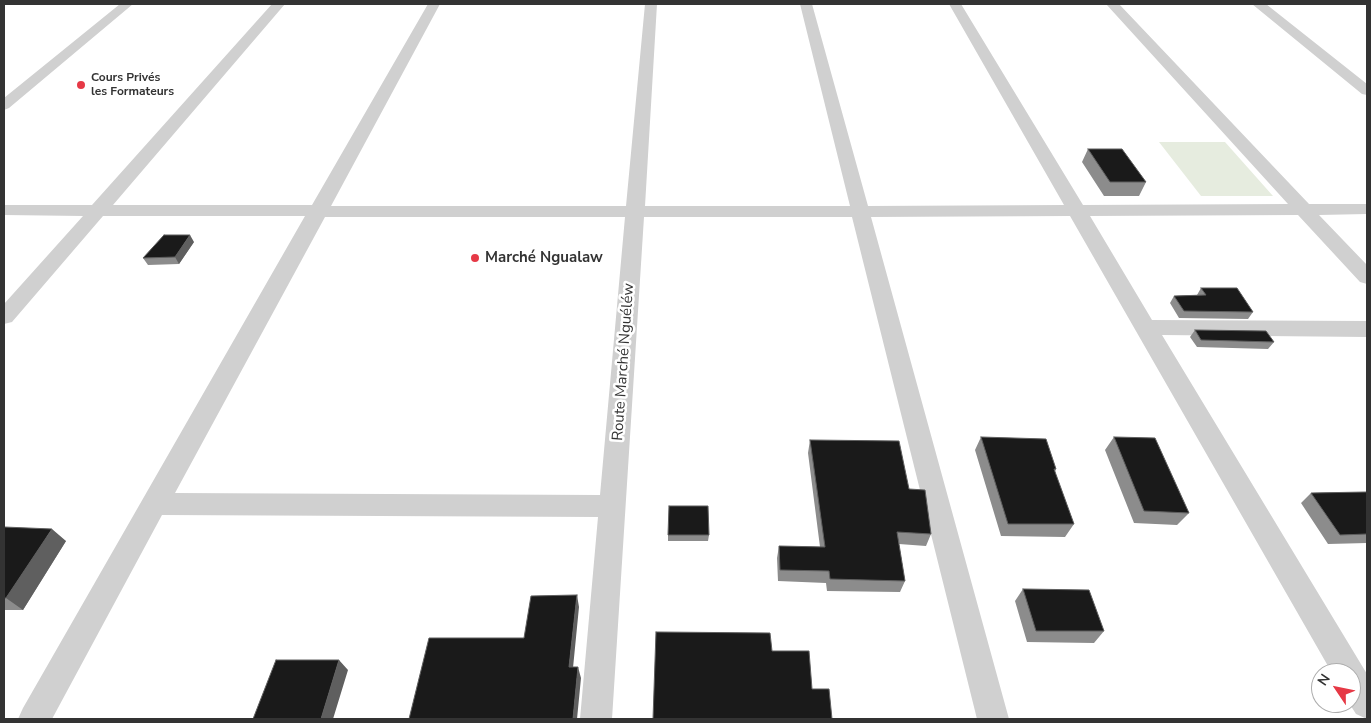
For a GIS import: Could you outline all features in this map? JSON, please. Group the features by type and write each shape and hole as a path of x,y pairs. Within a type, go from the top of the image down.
{"street":[{"path":"4,105 127,4"},
{"path":"4,316 279,4"},
{"path":"34,719 434,4"},
{"name":"Route Marché Nguéléw","path":"596,719 651,4"},
{"path":"806,4 993,719"},
{"path":"955,4 1344,663"},
{"path":"1112,4 1367,277"},
{"path":"1258,4 1367,91"},
{"path":"4,210 635,212 1367,209"},
{"path":"1146,327 1367,329"},
{"path":"154,504 613,506"}],"shaded area":[{"path":"1159,142 1225,142 1273,196 1201,196"}],"building":[{"path":"1088,149 1122,149 1146,182 1110,182"},
{"path":"164,235 190,235 175,257 143,258"},
{"path":"1201,288 1237,288 1253,312 1184,311 1174,296 1206,295"},
{"path":"1195,330 1266,331 1274,342 1201,340"},
{"path":"981,437 1046,439 1056,469 1054,469 1074,524 1008,524"},
{"path":"1114,437 1155,438 1189,513 1144,511"},
{"path":"810,440 899,441 909,489 925,490 931,534 897,532 905,581 830,579 829,571 780,570 779,546 825,547"},
{"path":"1367,492 1367,534 1340,535 1311,493"},
{"path":"669,506 708,506 709,535 668,535"},
{"path":"4,527 52,529 6,598 4,598"},
{"path":"1023,589 1089,590 1104,631 1036,631"},
{"path":"577,595 569,667 578,667 573,719 409,719 429,638 524,638 531,596"},
{"path":"656,632 770,633 772,651 809,651 812,689 829,689 832,719 653,719"},
{"path":"276,660 339,660 321,719 253,719"}],"place":[{"name":"Cours Privés les Formateurs","path":"81,85"},
{"name":"Marché Ngualaw","path":"475,258"}]}
